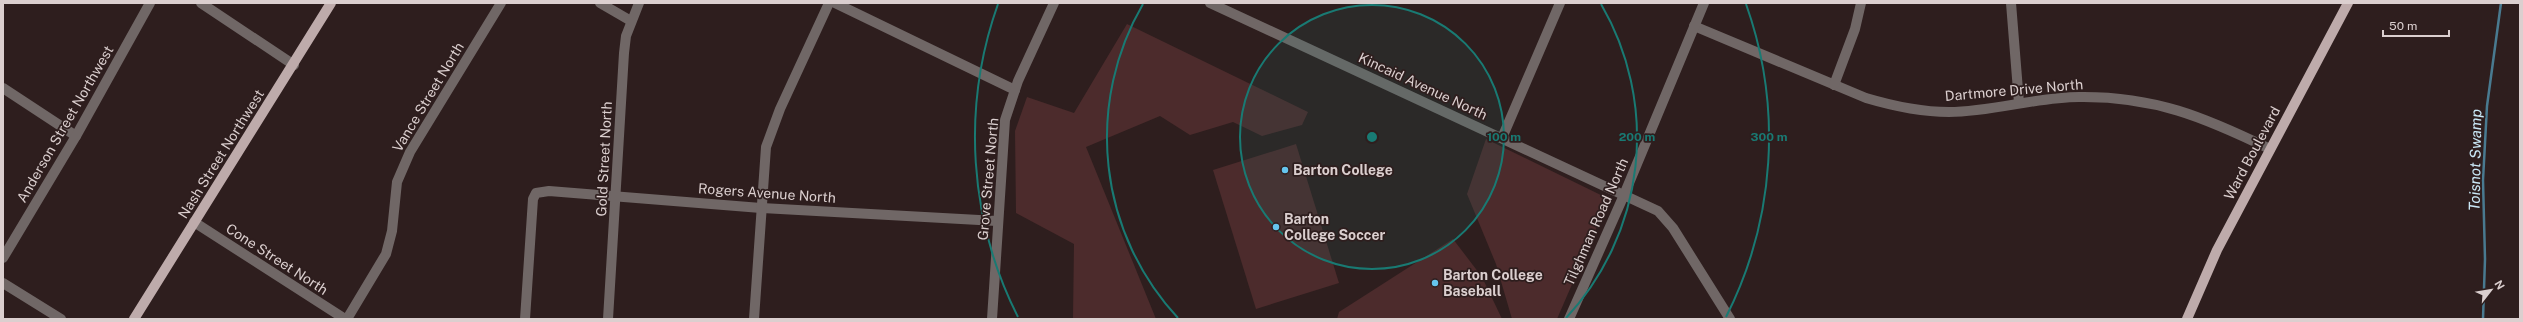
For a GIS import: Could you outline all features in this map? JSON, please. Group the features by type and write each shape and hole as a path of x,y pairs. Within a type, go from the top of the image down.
{"main road":[{"name":"Nash Street Northwest","path":"134,319 294,65 331,3"},
{"name":"Ward Boulevard","path":"2187,319 2217,250 2348,3"}],"street":[{"name":"Anderson Street Northwest","path":"3,258 76,136 150,3"},
{"path":"200,3 294,65"},
{"name":"Vance Street North","path":"346,319 386,254 392,231 398,182 410,152 501,3"},
{"path":"600,3 631,21"},
{"name":"Gold Street North","path":"608,319 624,53 631,21 639,3"},
{"path":"754,319 766,147 769,137 829,3"},
{"path":"835,3 1015,90"},
{"name":"Grove Street North","path":"992,319 1003,132 1015,90 1054,3"},
{"name":"Kincaid Avenue North","path":"1210,3 1658,211 1664,217 1730,319"},
{"path":"1502,138 1560,3"},
{"name":"Tilghman Road North","path":"1569,319 1624,195 1704,3"},
{"path":"1834,84 1855,29 1861,3"},
{"path":"2011,3 2019,103"},
{"name":"Dartmore Drive North","path":"1694,26 1866,98 1920,110 1950,112 2077,97 2112,97 2165,106 2218,123 2270,149"},
{"path":"3,88 76,136"},
{"name":"Rogers Avenue North","path":"525,319 533,199 536,193 549,191 761,208 997,220"},
{"name":"Cone Street North","path":"194,222 346,319"},
{"path":"3,283 61,319"}],"shaded area":[{"path":"1127,24 1308,112 1302,125 1262,136 1233,122 1190,135 1160,116 1086,147 1156,319 1073,319 1074,244 1016,213 1015,131 1027,97 1074,113"},
{"path":"1486,139 1609,199 1557,319 1512,319 1496,264 1467,194"},
{"name":"Barton College Soccer","path":"1296,144 1339,283 1256,309 1213,170"},
{"name":"Barton College Baseball","path":"1453,239 1482,277 1502,319 1337,319 1339,312"}],"waterway":[{"name":"Toisnot Swamp","path":"2483,319 2485,259 2483,180 2487,106 2501,3"}],"place":[{"name":"Barton College","path":"1285,170"},
{"name":"Barton College Soccer","path":"1276,227"},
{"name":"Barton College Baseball","path":"1435,283"}]}
